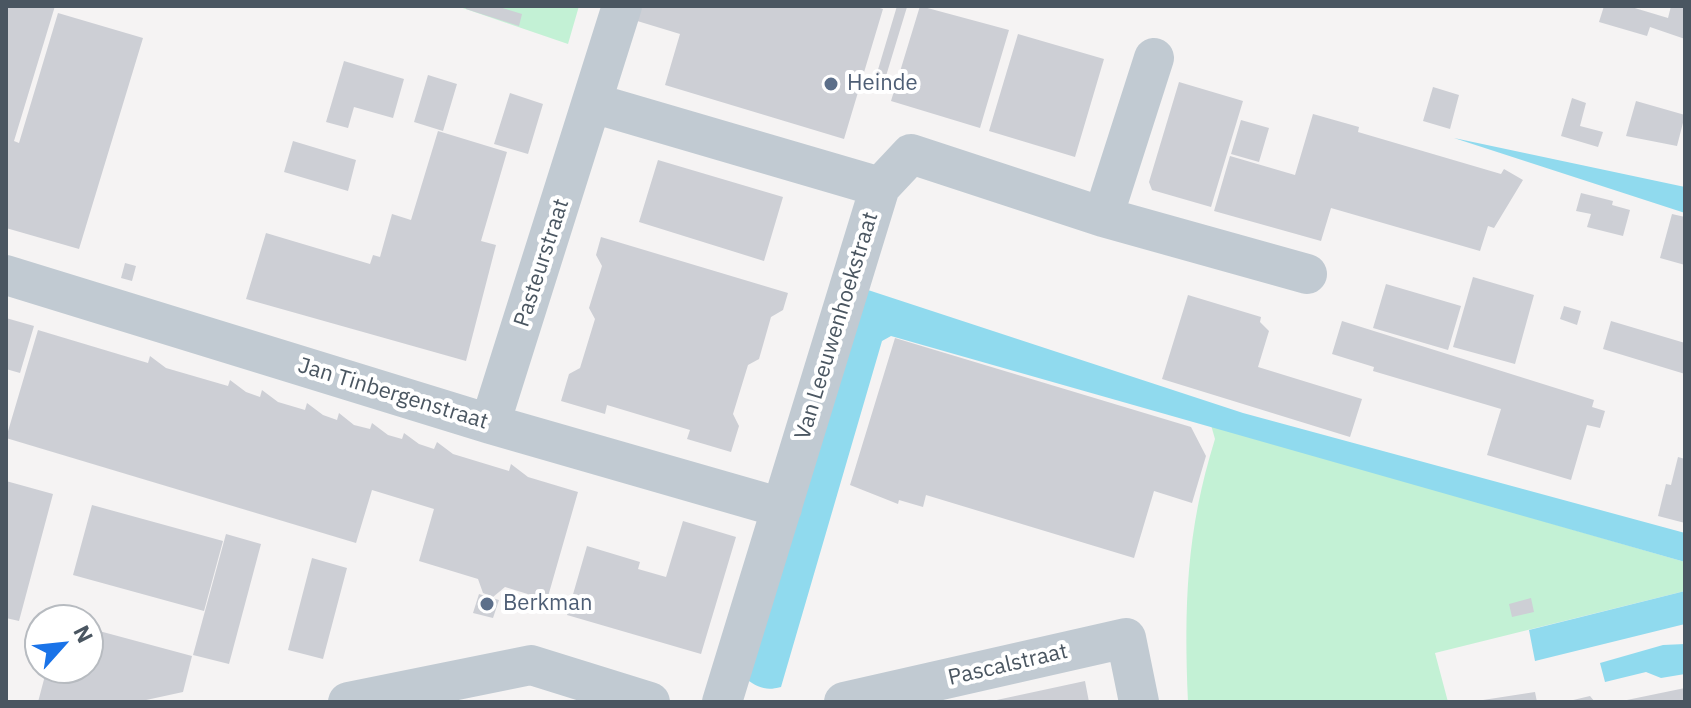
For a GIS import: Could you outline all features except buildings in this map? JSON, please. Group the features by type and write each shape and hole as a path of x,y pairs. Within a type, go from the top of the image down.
{"street":[{"name":"Pasteurstraat","path":"490,424 622,6"},
{"path":"1103,217 1154,58"},
{"path":"593,103 880,187"},
{"name":"Van Leeuwenhoekstraat","path":"722,702 880,187 911,154 1103,217 1307,274"},
{"name":"Jan Tinbergenstraat","path":"6,275 490,424 782,508"},
{"name":"Pascalstraat","path":"844,702 1126,638 1139,702"},
{"path":"348,702 531,665 650,702"}],"green space":[{"path":"457,6 579,6 568,44"},
{"path":"1211,425 1685,562 1685,591 1435,653 1448,702 1188,702 1186,633 1189,569 1198,506 1215,439"}],"water":[{"path":"1454,138 1685,187 1685,213"},
{"path":"868,290 1243,413 1685,533 1685,562 891,336 882,341 781,687 763,688 746,679"},
{"path":"1685,591 1685,624 1535,661 1529,630"},
{"path":"1685,644 1685,674 1661,678 1646,672 1605,682 1600,663 1663,645"}],"place":[{"name":"Heinde","path":"831,84"},
{"name":"Berkman","path":"487,604"}]}
